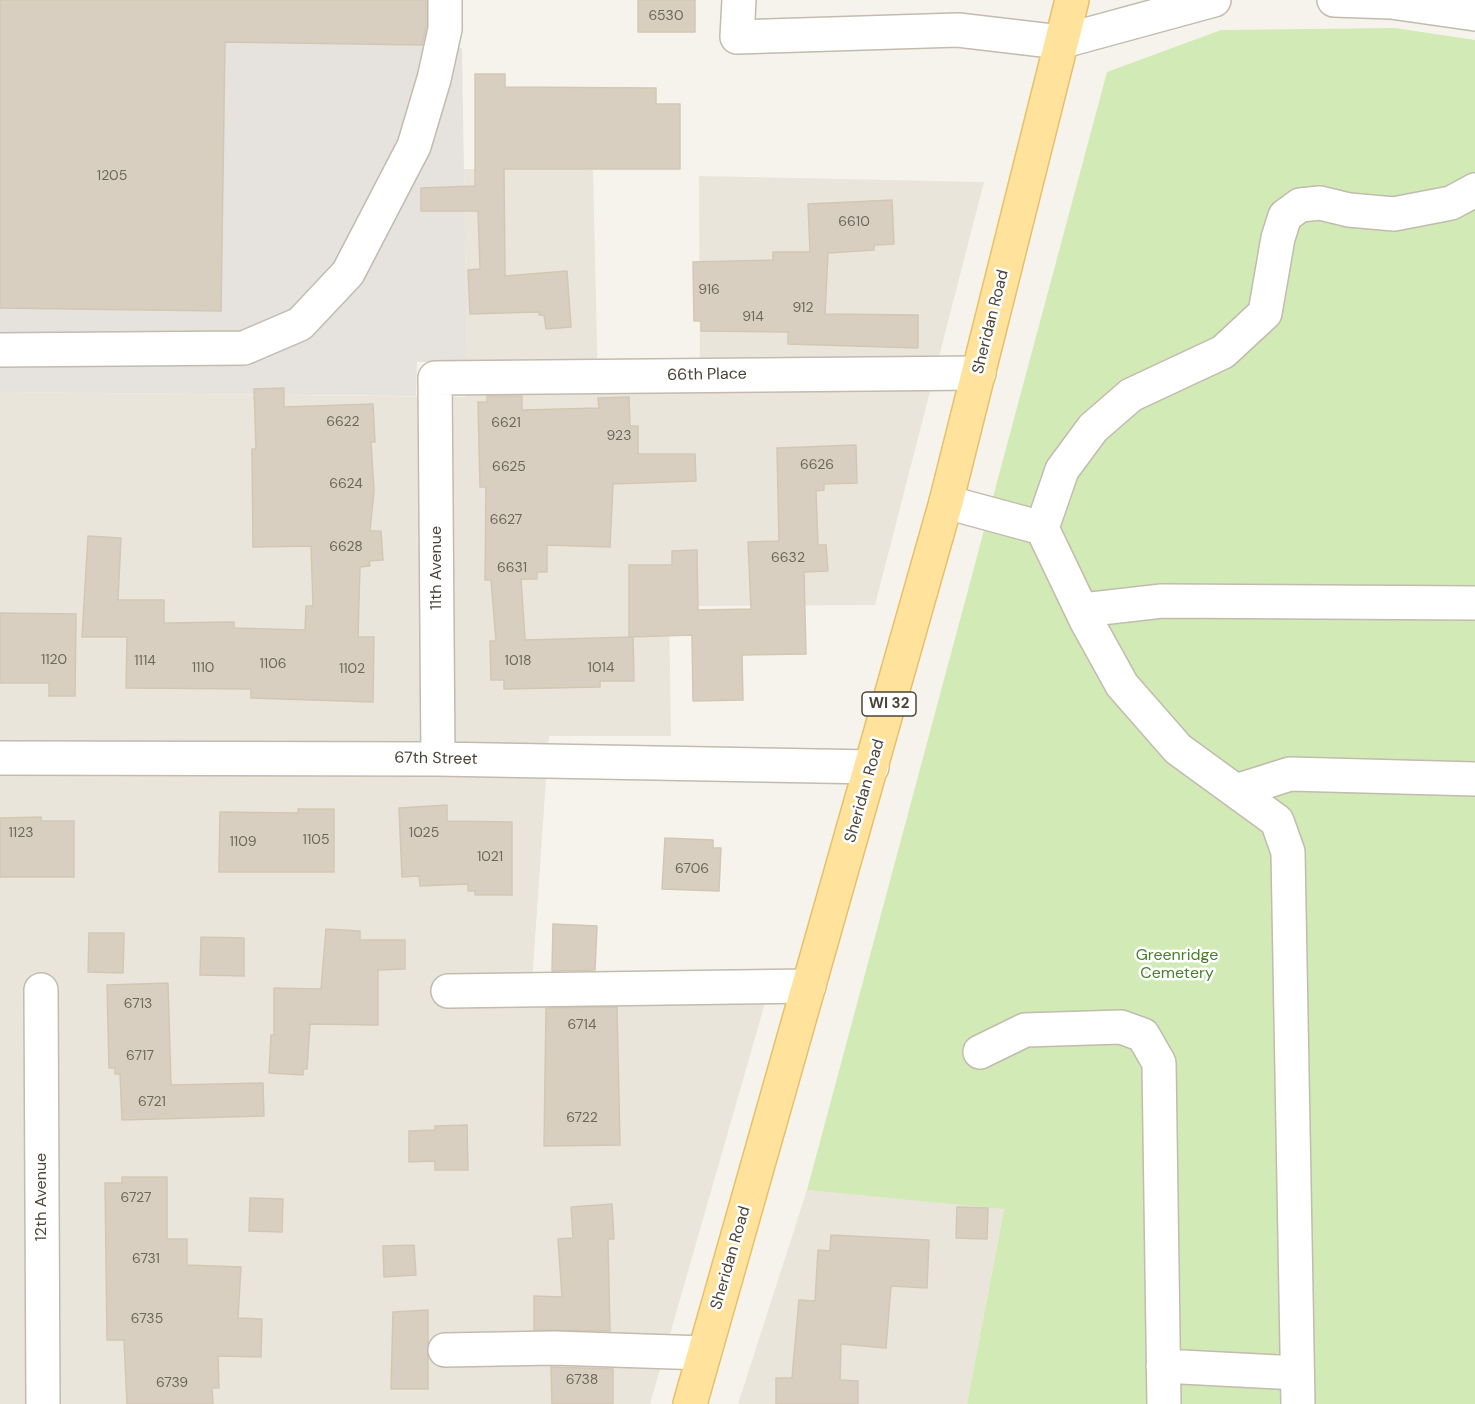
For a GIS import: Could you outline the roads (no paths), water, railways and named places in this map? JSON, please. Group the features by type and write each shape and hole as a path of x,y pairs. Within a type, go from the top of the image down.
{"main road":[{"name":"Sheridan Road","path":"690,1404 946,501 1072,0"}],"street":[{"path":"738,0 737,37 958,30 1060,42 1214,0"},
{"path":"1334,0 1391,2 1475,14"},
{"path":"0,350 244,348 300,324 348,273 414,146 434,79 445,14"},
{"path":"1163,1366 1298,1389 1288,852 1277,821 1178,749 1122,685 1086,620 1042,528 1062,470 1093,428 1131,395 1223,352 1264,313 1278,238 1285,216 1300,205 1320,203 1349,210 1394,214 1451,203 1475,190"},
{"name":"66th Place","path":"435,378 979,373"},
{"name":"11th Avenue","path":"435,378 438,759"},
{"path":"946,501 1042,528"},
{"path":"1083,610 1162,601 1475,603"},
{"name":"67th Street","path":"0,758 438,759 872,767"},
{"path":"1236,791 1290,774 1475,779"},
{"path":"448,991 809,986"},
{"name":"12th Avenue","path":"41,990 42,1404"},
{"path":"980,1052 1025,1030 1121,1027 1143,1035 1158,1063 1164,1404"},
{"path":"445,1350 554,1348 704,1353"}],"park label":[{"name":"Greenridge Cemetery","path":"1177,965"}]}
